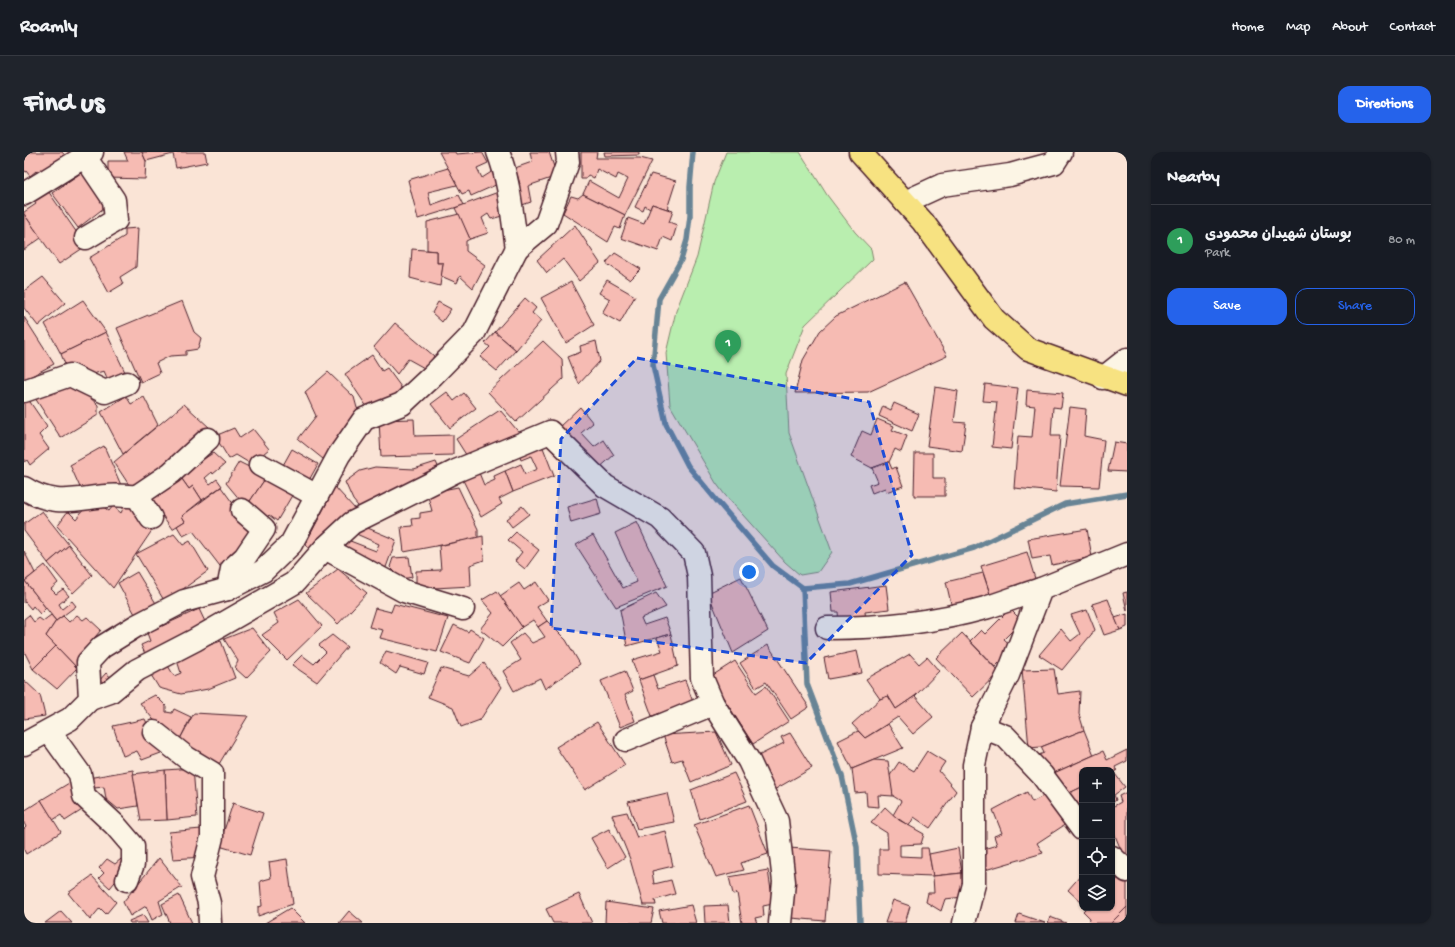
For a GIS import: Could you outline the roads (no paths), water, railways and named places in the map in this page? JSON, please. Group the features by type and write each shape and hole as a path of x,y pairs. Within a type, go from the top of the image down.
{"main road":[{"path":"860,152 923,222 994,319 1028,349 1103,378 1127,385"}],"street":[{"path":"498,152 503,164 508,186 517,248"},
{"path":"90,700 88,662 102,647 136,626 184,601 228,589 263,571 291,544 339,455 364,419 402,404 433,376 474,333 517,248 546,224 568,162 567,152"},
{"path":"905,202 942,185 1010,175 1054,163 1061,152"},
{"path":"24,194 82,155 114,200 116,220 86,238"},
{"path":"1103,378 1127,359"},
{"path":"24,391 70,375 105,392 127,383"},
{"path":"24,744 70,719 90,700 110,692 137,670 195,640 294,582 324,548 352,523 456,471 550,432 605,486 660,518 694,553 698,576 702,678 713,704 749,761 777,821 784,882 780,923"},
{"path":"24,488 36,496 65,501 108,495 137,496 171,473 208,439"},
{"path":"260,465 317,496"},
{"path":"137,496 151,518"},
{"path":"228,589 232,569 245,557 264,529 242,510"},
{"path":"324,548 404,591 463,609"},
{"path":"827,628 849,628 933,620 984,608 1041,589 1127,554"},
{"path":"964,923 974,884 974,765 982,727 1008,675 1041,589"},
{"path":"626,740 713,704"},
{"path":"982,727 1006,736 1042,775 1079,825"},
{"path":"50,731 80,774 84,796 115,824 133,846 133,864 126,880"},
{"path":"154,732 187,758 212,773 212,837 202,877 209,913"},
{"path":"1115,860 1127,871"},
{"path":"209,913 216,881"}],"waterway":[{"path":"693,152 690,187 690,216 687,240 681,260 659,299 653,365 666,424 688,466 773,566 803,588 850,584 974,548 1065,504 1127,494"},
{"path":"803,588 807,684 842,776 857,847 860,923"}],"place":[{"name":"بوستان شهیدان محمودی","path":"728,363"}]}
